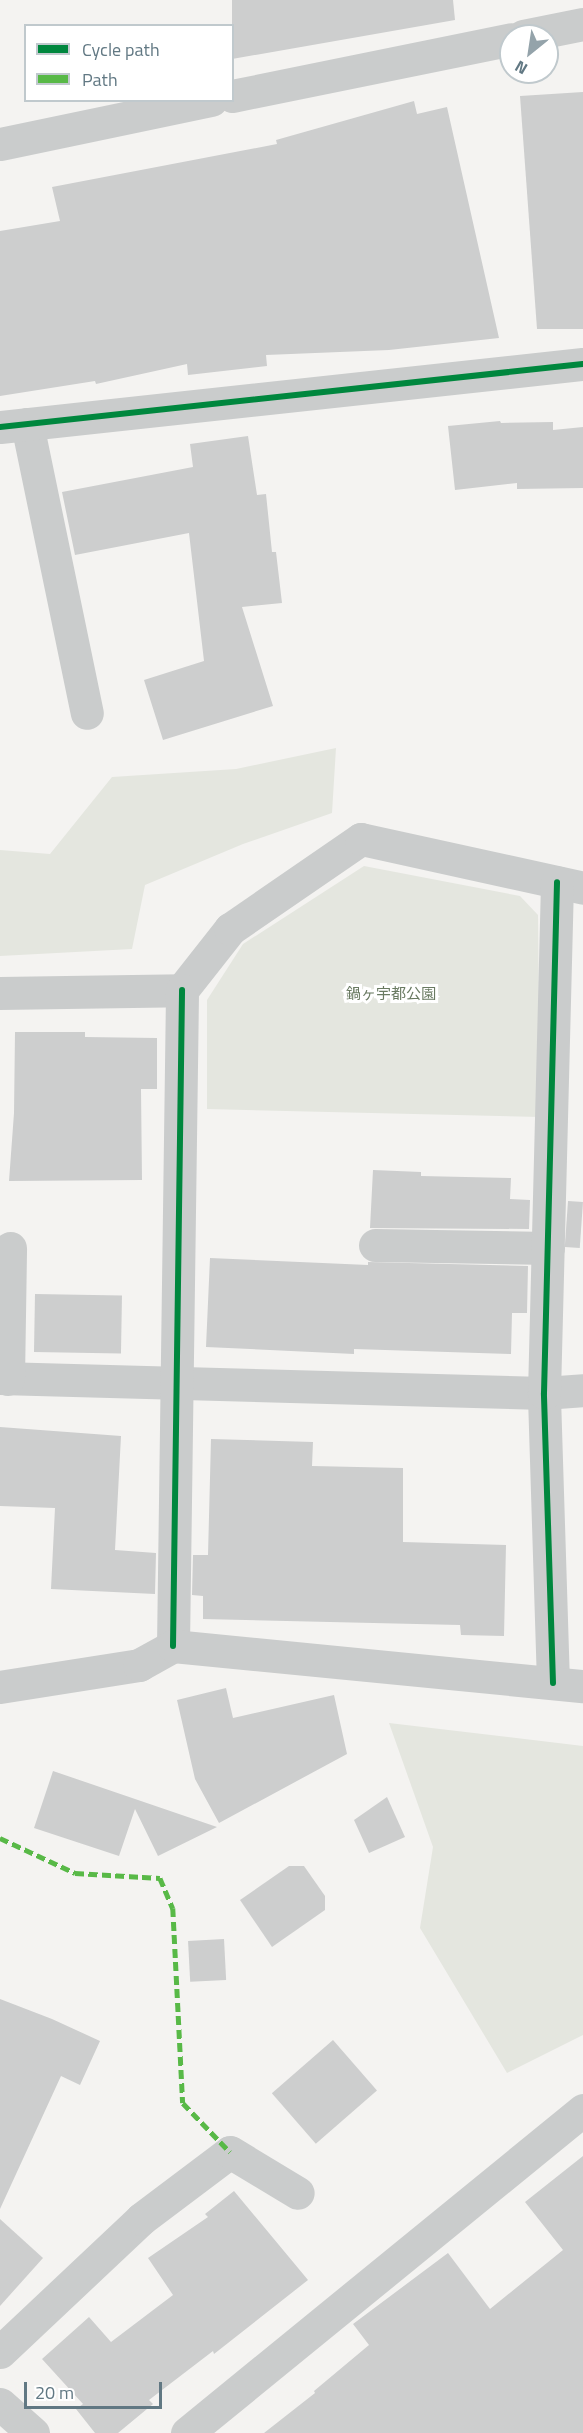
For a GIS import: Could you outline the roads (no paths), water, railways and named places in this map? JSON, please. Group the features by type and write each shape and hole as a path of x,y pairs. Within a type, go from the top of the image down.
{"street":[{"path":"559,29 583,24"},
{"path":"234,96 499,41"},
{"path":"0,144 201,102"},
{"path":"87,713 13,426 583,364"},
{"path":"0,1687 139,1665 172,1646 568,1684 544,1393 548,1248 570,885 361,839 230,929 182,990 172,1646"},
{"path":"0,993 182,990"},
{"path":"375,1245 548,1248"},
{"path":"10,1248 4,1378 544,1393 583,1390"},
{"path":"187,2433 583,2110"},
{"path":"0,2352 141,2219 230,2152 298,2193"},
{"path":"0,2404 33,2433"}],"park label":[{"name":"鍋ヶ宇都公園","path":"391,994"}]}
